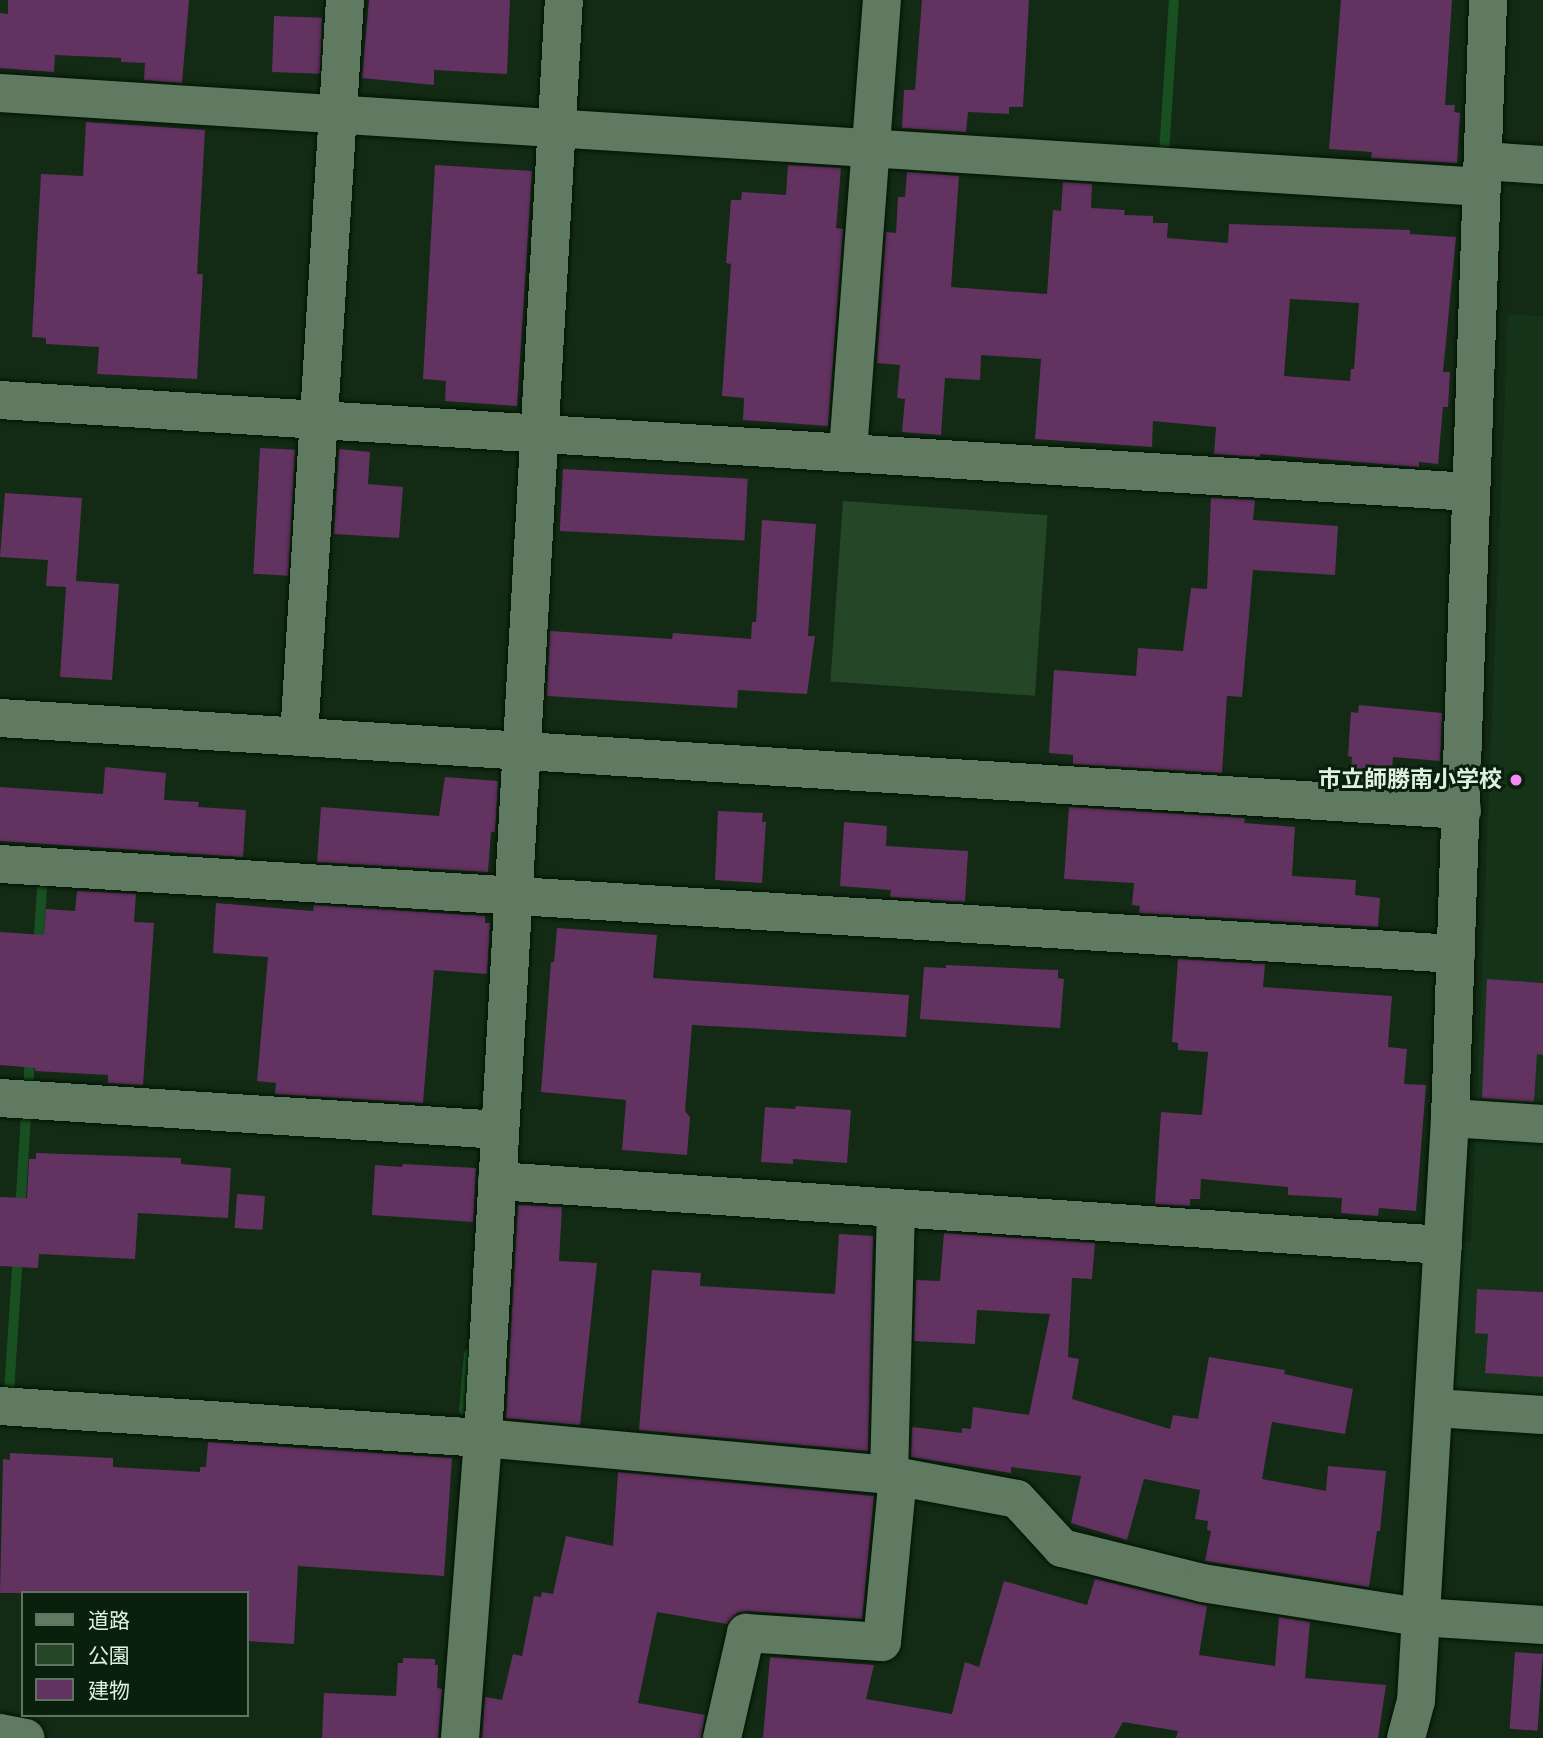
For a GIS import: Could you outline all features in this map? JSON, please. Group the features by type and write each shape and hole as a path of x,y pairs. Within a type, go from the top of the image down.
{"street":[{"path":"299,737 345,0"},
{"path":"460,1738 483,1438 564,0"},
{"path":"848,451 873,148 882,0"},
{"path":"1406,1738 1416,1701 1450,1118 1488,0"},
{"path":"0,93 873,148 1483,174 1543,165"},
{"path":"0,400 1471,492"},
{"path":"0,718 1462,810"},
{"path":"0,864 1456,954"},
{"path":"0,1098 500,1130"},
{"path":"1450,1118 1543,1124"},
{"path":"497,1181 1443,1245"},
{"path":"722,1738 746,1633 882,1642 894,1476 896,1208"},
{"path":"0,1406 483,1438 894,1476 1017,1499 1062,1548 1202,1583 1420,1617 1543,1625"},
{"path":"1434,1408 1543,1415"},
{"path":"0,1733 26,1738"}],"shaded area":[{"name":"市立師勝南小学校","path":"1508,314 1543,316 1543,1405 1461,1399 1454,1390 1460,1243 1471,1242"}],"green space":[{"path":"843,501 1048,515 1035,696 830,682"}],"building":[{"path":"8,0 189,0 182,83 144,80 145,63 121,62 121,58 55,55 54,72 0,68 0,13 8,14"},
{"path":"369,0 510,0 507,74 434,70 434,85 362,78"},
{"path":"922,0 1029,0 1023,107 1009,107 1009,114 968,112 966,132 902,128 904,90 915,90"},
{"path":"1341,0 1452,0 1445,105 1455,105 1454,112 1460,113 1457,163 1371,158 1372,152 1329,149"},
{"path":"274,16 322,18 320,74 272,72"},
{"path":"86,122 205,130 197,274 203,274 197,379 97,374 99,347 46,344 46,338 32,337 41,174 83,176"},
{"path":"435,165 532,171 517,406 445,401 446,381 423,379"},
{"path":"788,165 841,168 836,228 843,229 828,426 743,420 744,398 722,396 731,264 726,263 731,200 741,200 742,192 786,195"},
{"path":"907,172 959,176 951,287 1047,294 1053,210 1061,211 1063,182 1092,184 1091,208 1125,210 1124,215 1153,216 1153,223 1168,223 1167,238 1228,243 1229,224 1410,230 1410,234 1456,237 1443,372 1450,372 1448,407 1443,407 1438,464 1419,462 1419,467 1260,454 1260,457 1214,454 1216,427 1153,421 1152,447 1035,439 1041,359 981,355 980,380 945,378 941,435 902,432 905,399 897,398 900,365 877,363 886,232 896,233 898,197 905,197","holes":["1290,299 1359,303 1354,369 1351,369 1350,381 1284,376"]},
{"path":"260,448 295,450 288,576 253,574"},
{"path":"339,449 370,452 368,484 403,487 399,538 334,534"},
{"path":"563,469 748,479 745,541 560,531"},
{"path":"5,493 82,498 76,581 119,584 112,680 60,677 66,587 46,586 48,560 0,557"},
{"path":"1211,498 1255,500 1253,520 1338,526 1335,575 1253,570 1242,697 1227,696 1222,773 1073,764 1073,755 1049,753 1054,670 1136,676 1138,648 1183,651 1191,588 1207,589"},
{"path":"762,520 816,524 808,636 815,636 807,694 738,690 737,708 547,696 550,631 672,639 673,633 751,639 752,622 756,622"},
{"path":"1359,705 1442,713 1440,761 1393,757 1391,784 1350,781 1352,757 1348,756 1351,712 1358,713"},
{"path":"105,767 166,773 164,800 199,802 198,807 246,810 243,857 0,841 0,787 103,794"},
{"path":"445,777 498,781 495,832 491,832 488,872 317,862 321,807 439,816"},
{"path":"1069,807 1245,818 1244,823 1295,827 1292,876 1356,880 1355,895 1380,898 1378,927 1139,913 1140,906 1132,905 1134,883 1064,879"},
{"path":"718,811 763,813 762,822 766,822 762,883 715,880"},
{"path":"844,822 887,826 886,846 968,851 965,902 890,897 891,890 840,886"},
{"path":"77,891 136,894 134,922 154,923 143,1085 108,1083 108,1075 35,1071 35,1068 0,1065 0,932 44,935 46,909 75,911"},
{"path":"216,903 313,911 314,905 485,916 485,923 490,923 487,974 434,970 423,1103 275,1094 276,1083 257,1081 268,957 213,953"},
{"path":"557,928 657,935 653,978 909,995 906,1037 692,1025 685,1111 690,1117 687,1155 622,1150 626,1100 541,1092 551,962 554,962"},
{"path":"1178,959 1265,964 1263,987 1392,996 1388,1047 1407,1049 1404,1084 1426,1085 1416,1211 1379,1208 1378,1216 1341,1213 1342,1198 1288,1195 1288,1187 1201,1179 1200,1199 1190,1199 1190,1206 1155,1204 1161,1112 1202,1115 1208,1052 1178,1050 1178,1043 1172,1042"},
{"path":"946,965 1058,970 1058,978 1064,979 1060,1028 920,1019 924,967 946,968"},
{"path":"1487,979 1543,983 1543,1055 1537,1054 1534,1102 1482,1098"},
{"path":"796,1106 851,1110 847,1163 793,1159 793,1164 761,1162 765,1107 795,1109"},
{"path":"36,1153 181,1158 181,1164 231,1168 228,1218 138,1213 135,1259 39,1254 38,1268 0,1266 0,1197 27,1198 29,1159 36,1159"},
{"path":"403,1164 476,1168 473,1222 372,1215 375,1165 402,1167"},
{"path":"237,1194 265,1196 263,1230 235,1228"},
{"path":"518,1205 562,1207 559,1261 597,1263 580,1425 506,1418"},
{"path":"944,1233 1095,1243 1092,1279 1072,1278 1068,1357 1079,1359 1072,1399 1170,1429 1173,1415 1198,1419 1209,1357 1285,1370 1284,1374 1353,1389 1345,1434 1272,1422 1262,1479 1326,1491 1328,1466 1386,1471 1380,1531 1377,1531 1369,1587 1205,1561 1211,1531 1207,1530 1208,1521 1195,1519 1200,1490 1144,1479 1127,1540 1071,1523 1081,1476 1011,1467 1011,1473 911,1457 912,1427 962,1433 962,1428 971,1429 973,1407 1029,1415 1050,1314 977,1310 975,1344 914,1341 916,1280 940,1281"},
{"path":"839,1234 873,1236 868,1451 639,1430 652,1270 701,1273 700,1286 835,1294"},
{"path":"1477,1289 1543,1292 1543,1377 1485,1373 1488,1334 1475,1333"},
{"path":"208,1442 452,1458 444,1576 298,1566 294,1644 248,1641 248,1591 0,1593 3,1459 10,1460 10,1453 113,1458 113,1467 200,1472 200,1467 206,1467"},
{"path":"618,1472 874,1496 862,1619 747,1611 737,1613 727,1624 657,1612 638,1703 705,1715 701,1738 482,1738 485,1697 502,1700 513,1654 522,1656 534,1596 541,1597 542,1592 553,1594 566,1536 613,1546"},
{"path":"1095,1579 1207,1606 1199,1655 1275,1666 1279,1617 1310,1622 1305,1678 1386,1685 1378,1738 1176,1738 1178,1731 1123,1722 1114,1738 763,1738 770,1657 874,1665 866,1699 952,1714 965,1662 979,1667 1004,1581 1087,1605"},
{"path":"1515,1652 1543,1654 1538,1731 1510,1729"},
{"path":"403,1658 435,1659 435,1665 438,1665 437,1688 442,1689 438,1738 322,1738 324,1693 396,1696 398,1663 403,1663"}],"waterway":[{"path":"1156,152 1164,153 1174,0"},
{"path":"38,949 43,874"},
{"path":"28,1092 30,1056"},
{"path":"20,1212 26,1114"},
{"path":"9,1393 18,1252"},
{"path":"464,1410 469,1354"}],"place":[{"name":"市立師勝南小学校","path":"1516,780"}]}
